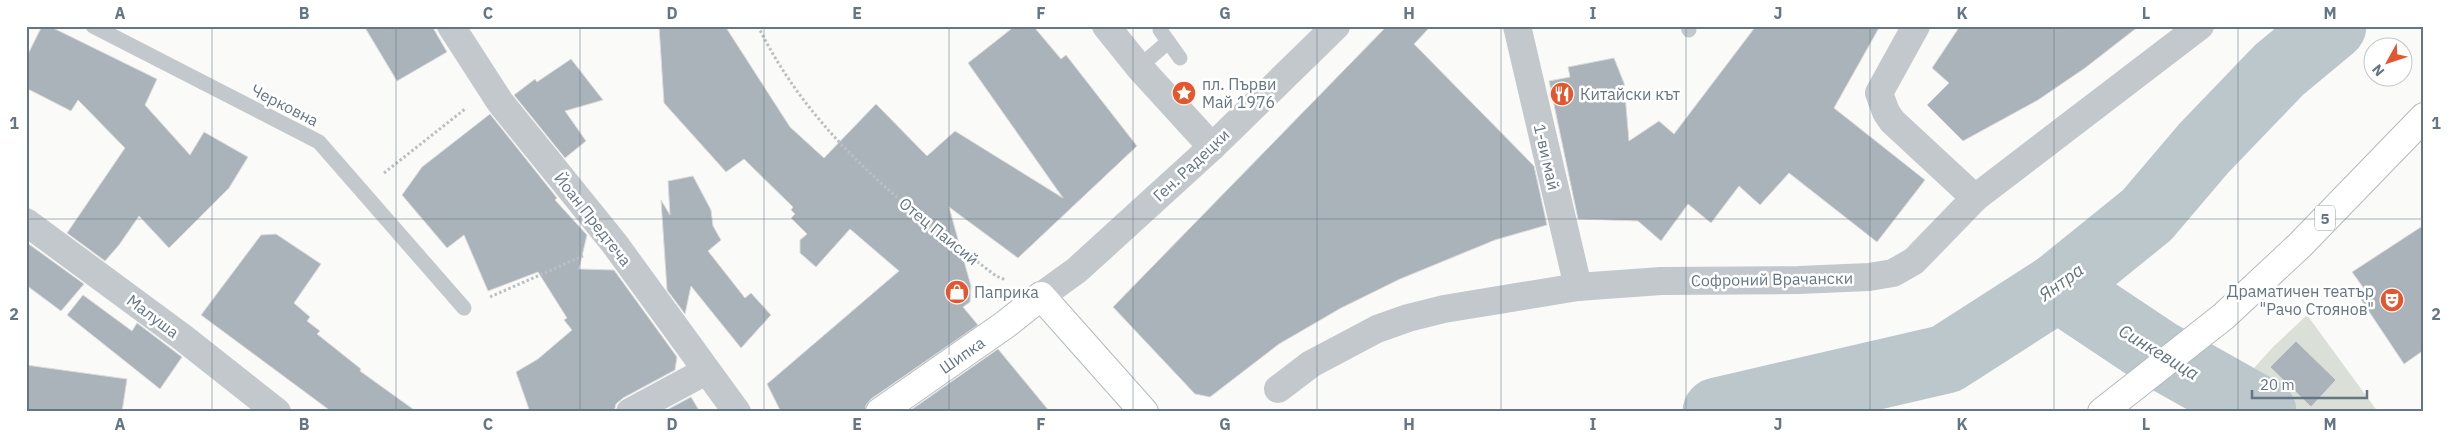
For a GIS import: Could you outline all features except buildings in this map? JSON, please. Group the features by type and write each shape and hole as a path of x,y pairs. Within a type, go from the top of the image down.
{"main road":[{"name":"5","path":"2108,408 2224,316 2300,244 2424,117"},
{"name":"Шипка","path":"880,412 1006,324 1041,296"},
{"path":"1041,296 1144,412"}],"street":[{"name":"Йоан Предтеча","path":"451,26 491,89 614,243 737,412"},
{"path":"1106,26 1138,67 1212,146"},
{"name":"Ген. Радецки","path":"1041,296 1077,270 1212,146 1336,26"},
{"name":"1-ви май","path":"1516,26 1578,287"},
{"path":"1916,26 1879,94 1882,104 1892,121 1975,198"},
{"name":"Софроний Врачански","path":"1278,389 1311,364 1376,329 1408,318 1444,309 1578,287 1661,281 1744,281 1869,277 1892,273 1914,260 1975,198 2200,26"},
{"name":"Малуша","path":"26,222 182,337 277,412"},
{"path":"630,412 706,371"}],"lane":[{"name":"Черковна","path":"93,26 319,142 464,308"},
{"path":"1138,67 1164,36 1180,58"}],"path":[{"name":"Отец Паисий","path":"758,26 771,53 814,116 864,170 931,226 996,276 1041,296"},
{"path":"362,191 491,89"},
{"path":"464,308 614,243"}],"shaded area":[{"path":"2307,315 2378,412 2214,412 2273,347"}],"waterway":[{"name":"Янтра","path":"1717,412 1946,359 2058,287 2147,215 2204,148 2279,70 2332,26"},
{"name":"Синкевица","path":"2058,287 2157,353 2262,412"}],"place":[{"name":"пл. Първи Май 1976","path":"1184,93"},
{"name":"Китайски кът","path":"1562,94"},
{"name":"Паприка","path":"957,292"},
{"name":"Драматичен театър \"Рачо Стоянов\"","path":"2392,300"}]}
